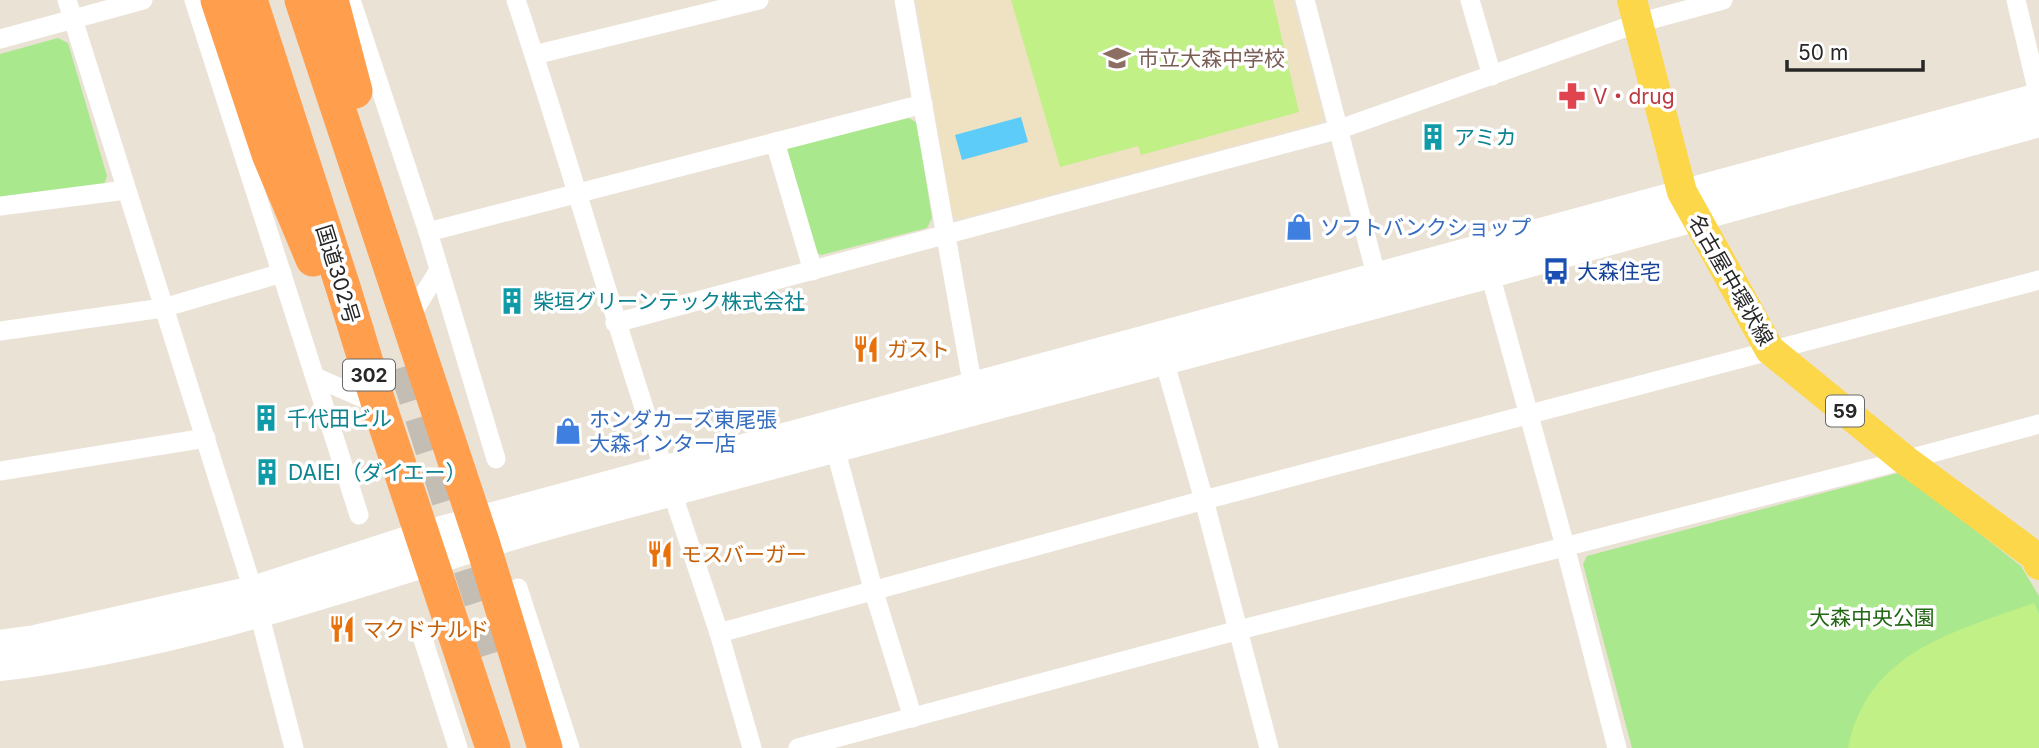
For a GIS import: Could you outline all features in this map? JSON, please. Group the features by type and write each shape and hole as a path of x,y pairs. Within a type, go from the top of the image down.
{"highway":[{"path":"218,0 269,154 379,405"},
{"name":"国道302号","path":"250,0 379,405 493,748"},
{"name":"302","path":"302,0 478,533 528,652 545,748"},
{"path":"331,0 363,118 408,320"}],"main road":[{"name":"名古屋中環状線","path":"1635,12 1688,204 1770,350 1905,460 2038,559"}],"street":[{"path":"0,39 70,10 143,0"},
{"path":"194,0 359,515"},
{"path":"351,0 428,232 496,459"},
{"path":"516,0 578,192 615,323 719,633 752,748"},
{"path":"534,55 759,0"},
{"path":"904,0 974,398"},
{"path":"1305,0 1376,275"},
{"path":"1470,0 1492,76"},
{"path":"615,323 1339,129 1492,76 1635,12 1723,0"},
{"path":"668,481 835,448 974,398 1164,360 1490,274 1688,204 2039,97 2016,0"},
{"path":"70,10 256,601 291,747"},
{"path":"428,232 923,104"},
{"path":"0,667 129,646 256,601 478,533 974,398 1376,275 2039,123"},
{"path":"775,142 813,271"},
{"path":"0,206 126,190"},
{"path":"408,320 439,270"},
{"path":"0,331 163,308 282,272"},
{"path":"1490,274 1617,748"},
{"path":"719,633 1204,500 2039,280"},
{"path":"1164,360 1269,748"},
{"path":"315,377 379,405"},
{"path":"798,748 1239,630 2039,424"},
{"path":"0,471 206,438"},
{"path":"835,448 873,589 913,718"},
{"path":"518,588 528,652 570,748"},
{"path":"0,644 256,601"},
{"path":"421,630 458,748"}],"shaded area":[{"name":"市立大森中学校","path":"916,0 1292,0 1323,116 1320,123 959,219 952,215"}],"green space":[{"path":"1011,0 1273,0 1299,112 1141,155 1138,146 1060,167"},
{"path":"58,38 68,43 107,176 104,184 0,198 0,54"},
{"path":"909,118 917,123 932,218 927,228 821,255 815,252 787,148"},
{"name":"大森中央公園","path":"1898,473 1905,475 2021,566 2039,596 2039,748 1632,748 1583,564 1587,556"},
{"path":"2034,603 2039,614 2039,748 1848,748 1858,715 1874,688 1895,667 1918,650 1945,636"}],"water":[{"path":"1021,117 1028,142 962,160 955,135"}],"tunnel":[{"path":"406,366 500,659"}],"place":[{"name":"市立大森中学校","path":"1117,58"},
{"name":"V・drug","path":"1572,96"},
{"name":"アミカ","path":"1433,137"},
{"name":"ソフトバンクショップ","path":"1299,227"},
{"name":"大森住宅","path":"1556,271"},
{"name":"柴垣グリーンテック株式会社","path":"512,301"},
{"name":"ガスト","path":"866,349"},
{"name":"千代田ビル","path":"266,418"},
{"name":"ホンダカーズ東尾張 大森インター店","path":"568,431"},
{"name":"DAIEI（ダイエー）","path":"267,472"},
{"name":"モスバーガー","path":"660,554"},
{"name":"マクドナルド","path":"342,629"}]}
